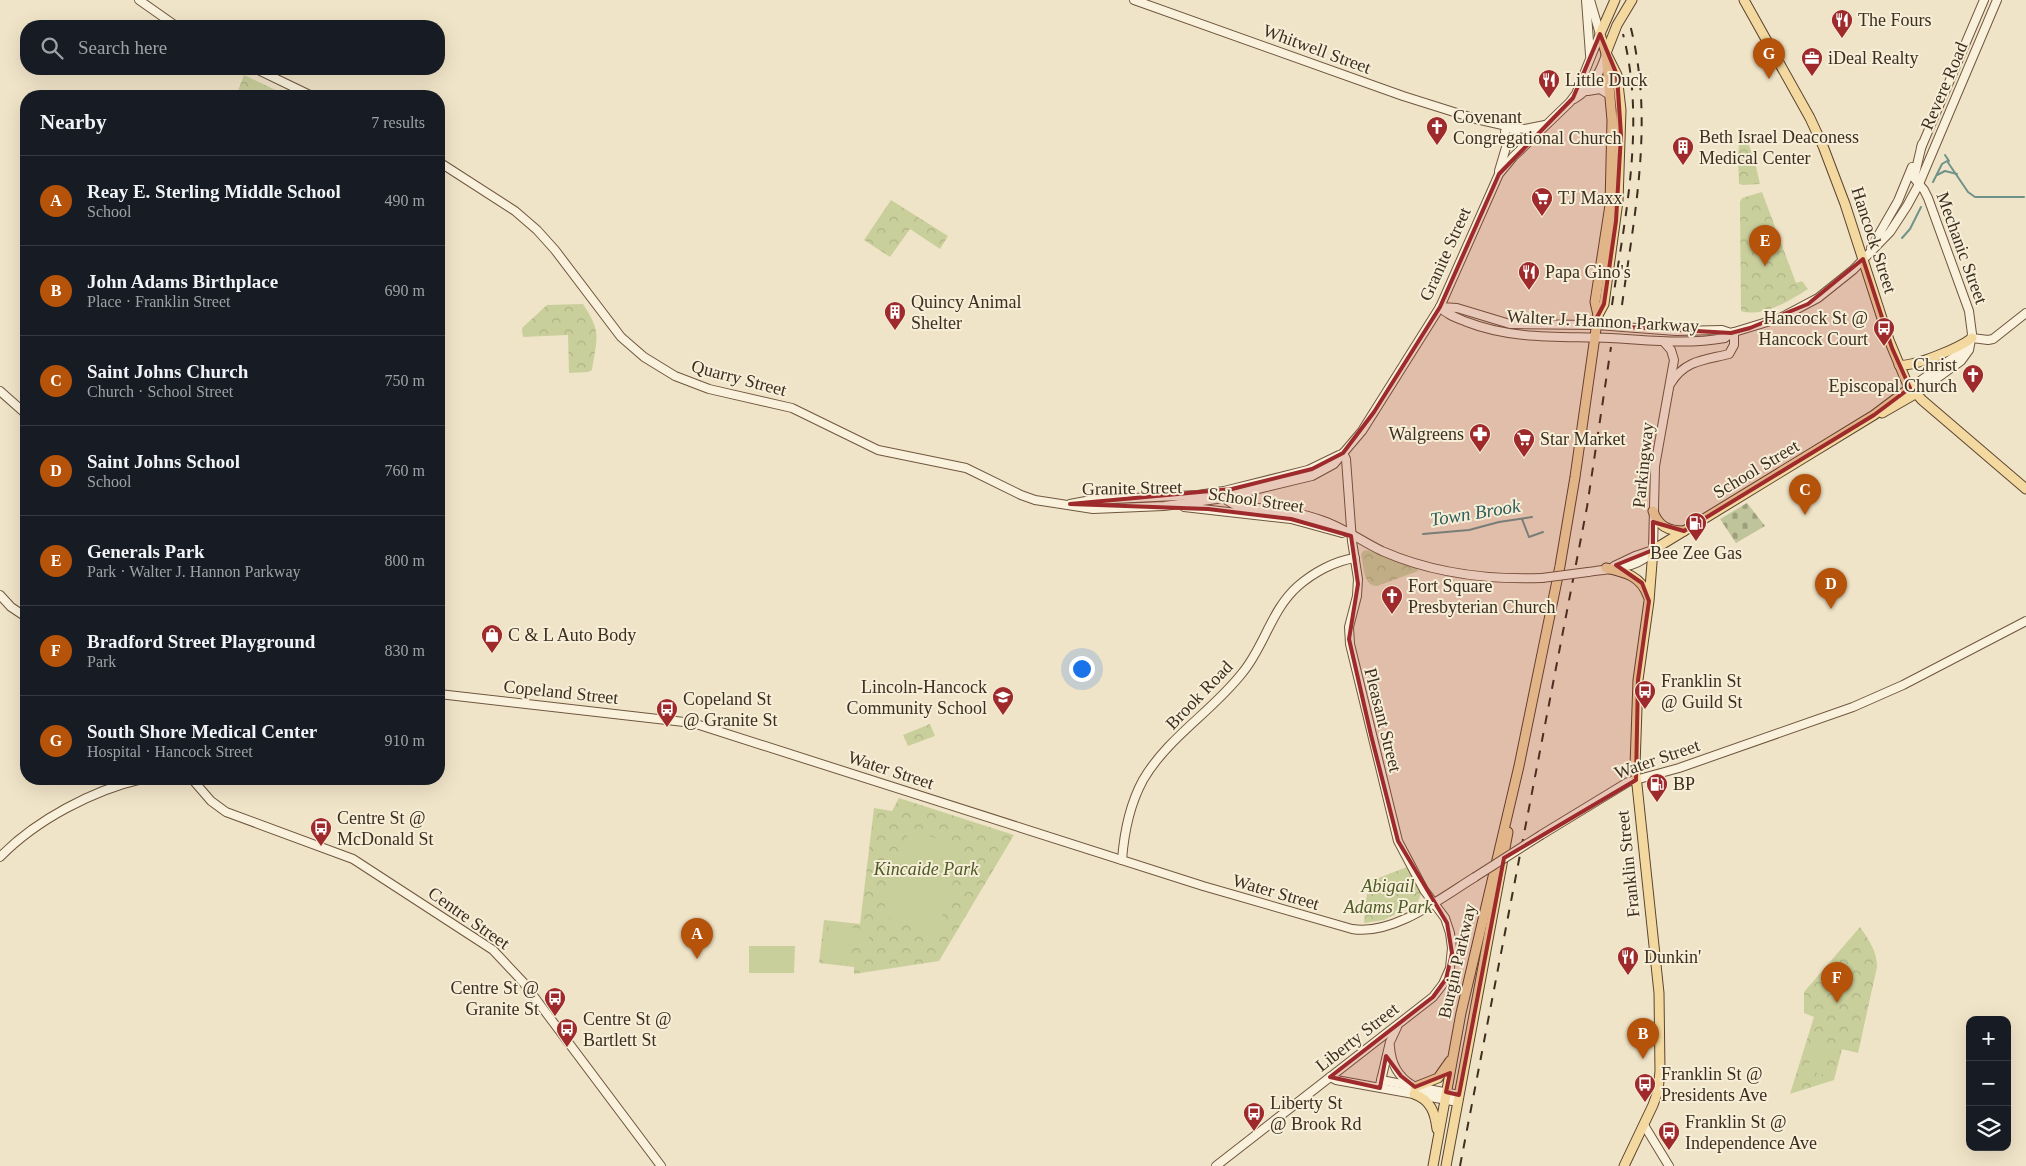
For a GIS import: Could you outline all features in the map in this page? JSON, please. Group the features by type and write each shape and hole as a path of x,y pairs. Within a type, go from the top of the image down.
{"main road":[{"path":"139,0 167,20"},
{"name":"Whitwell Street","path":"1134,0 1403,96 1491,123 1506,129 1515,143 1523,147"},
{"path":"1588,0 1589,61"},
{"name":"Burgin Parkway","path":"1588,0 1606,53 1617,75 1621,135 1616,221 1604,304 1598,315"},
{"name":"Granite Street","path":"1570,102 1578,90 1615,0"},
{"name":"Granite Street","path":"1070,504 1093,509 1155,506 1226,497 1316,475 1334,464 1358,436 1440,307 1497,178 1506,164 1570,102 1584,93 1598,76 1617,25 1632,0"},
{"name":"Hancock Street","path":"1744,0 1815,127 1837,182 1899,365 1913,391"},
{"name":"Revere Road","path":"1917,157 1984,0"},
{"name":"Revere Road","path":"1919,184 1997,0"},
{"name":"Burgin Parkway","path":"1433,1166 1469,976 1519,766 1565,540 1597,325 1598,315 1595,302 1610,206 1612,120 1606,53"},
{"path":"268,75 300,90"},
{"path":"1584,93 1600,89 1610,95"},
{"path":"1497,178 1507,144 1506,129 1525,129 1547,124"},
{"name":"Mechanic Street","path":"1922,144 1920,160 1914,176 1928,198 1969,311 1972,338"},
{"name":"Walter J. Hannon Parkway","path":"1863,259 1892,212 1917,157"},
{"name":"Quarry Street","path":"445,166 515,211 537,230 555,250 617,332 638,353 664,370 686,381 709,389 792,408 878,450 966,468 1025,496 1042,501 1070,504"},
{"name":"Walter J. Hannon Parkway","path":"1440,307 1454,317 1482,327 1504,333 1529,336 1664,342 1719,340 1732,332 1774,321 1808,304 1838,283 1894,227 1919,184"},
{"name":"Walter J. Hannon Parkway","path":"1440,307 1454,307 1510,324 1597,325 1668,331 1722,330 1732,332"},
{"path":"1899,365 1909,365 1950,350 1972,338 1993,339 2026,313"},
{"name":"Parkingway","path":"1670,385 1681,370 1690,363 1728,354 1734,345 1732,332"},
{"path":"1972,338 1954,357 1913,391 2026,489"},
{"name":"Parkingway","path":"1654,550 1653,511 1656,458 1674,360 1671,350 1664,342"},
{"path":"0,391 20,409"},
{"name":"School Street","path":"1215,492 1221,493 1228,501 1235,505 1290,512 1316,518 1334,525 1352,536 1394,556 1446,571 1497,578 1542,578 1588,572 1629,566 1640,562 1647,558 1654,550 1684,531 1913,391"},
{"name":"Granite Street","path":"1070,504 1091,500 1215,492 1308,470 1343,453"},
{"name":"Pleasant Street","path":"1343,453 1346,459 1358,584 1349,628 1351,650 1398,841 1433,903"},
{"name":"School Street","path":"1155,506 1203,508 1291,519 1352,536"},
{"path":"1653,511 1657,520 1665,528 1684,531"},
{"name":"Franklin Street","path":"1624,1166 1658,1091 1660,1026 1634,763 1638,680 1654,550"},
{"name":"Brook Road","path":"1122,860 1126,829 1134,799 1142,781 1152,767 1170,746 1242,674 1277,610 1294,590 1325,568 1343,560 1355,558"},
{"path":"1606,568 1634,576 1644,587 1649,601"},
{"path":"0,596 20,613"},
{"name":"Water Street","path":"681,721 697,724 1219,892 1358,930 1374,930 1388,926 1433,903 1619,787 1853,707 1903,685 2026,621"},
{"name":"Copeland Street","path":"445,695 681,721"},
{"name":"Burgin Parkway","path":"1446,1166 1503,870 1519,766"},
{"path":"0,856 34,828 113,785"},
{"path":"110,787 118,785"},
{"name":"Centre Street","path":"197,785 211,801 226,812 353,859 493,950 522,982 661,1166"},
{"name":"Liberty Street","path":"1216,1166 1437,993 1450,968 1452,948 1445,918 1433,903"},
{"path":"1380,1084 1390,1042 1397,1027 1404,1020"},
{"path":"1390,1042 1392,1061 1396,1069 1404,1080 1432,1108 1436,1122 1437,1141"},
{"path":"1415,1090 1441,1075 1448,1064 1455,1044"},
{"path":"1330,1077 1336,1080 1380,1084 1459,1098"},
{"path":"1644,1125 1669,1166"}],"highlighted area":[{"path":"1600,34 1617,75 1621,135 1616,221 1604,304 1593,325 1731,333 1750,328 1808,304 1863,259 1892,348 1910,388 1874,415 1684,531 1653,522 1653,550 1616,565 1642,583 1649,601 1638,680 1636,780 1504,858 1459,1095 1446,1092 1450,1073 1415,1087 1401,1076 1386,1056 1380,1088 1330,1077 1433,997 1446,979 1452,953 1447,923 1398,841 1371,735 1349,639 1358,584 1351,536 1291,519 1208,509 1070,504 1232,489 1312,469 1343,453 1374,412 1440,307 1499,174 1573,98"}],"green space":[{"path":"244,75 275,90 238,90"},
{"path":"1742,128 1754,158 1760,184 1739,184 1738,158 1740,129"},
{"path":"1762,192 1796,283 1802,281 1808,289 1776,307 1749,313 1741,311 1740,202 1742,198"},
{"path":"891,200 948,236 940,249 910,229 890,257 864,240"},
{"path":"583,304 596,329 592,370 569,373 568,335 523,337 522,328 547,305"},
{"path":"1747,503 1765,526 1736,543 1720,519"},
{"path":"1367,550 1415,566 1418,571 1377,586 1372,585 1365,575 1361,555 1363,551"},
{"path":"930,724 935,736 908,746 903,735"},
{"name":"Kincaide Park","path":"899,798 1014,835 939,961 854,974 854,967 819,963 824,920 860,924 874,808 892,811"},
{"path":"909,830 964,847 937,933 882,916"},
{"name":"Abigail Adams Park","path":"1407,867 1421,894 1418,902 1384,920 1364,923 1368,882"},
{"path":"829,924 855,928 853,943 828,940"},
{"path":"1860,927 1874,951 1877,967 1858,1053 1842,1049 1834,1080 1790,1094 1814,1017 1804,1013 1804,992"},
{"path":"856,928 870,930 868,945 854,943"},
{"path":"749,946 795,946 794,973 749,973"},
{"path":"826,946 852,949 850,964 825,961"},
{"path":"1817,1043 1832,1049 1822,1075 1807,1069"}],"waterway":[{"name":"Town Brook","path":"1945,155 1949,161"},
{"name":"Town Brook","path":"1933,182 1942,164 1947,161 1968,192 1975,197 2024,197"},
{"path":"1937,175 1945,171 1957,174"},
{"name":"Town Brook","path":"1902,238 1910,229 1921,207"},
{"name":"Town Brook","path":"1423,534 1469,530 1499,522 1532,517"},
{"path":"1522,519 1529,537 1543,532"}],"railway":[{"path":"1622,305 1637,198 1642,128 1641,92 1637,57 1629,21"},
{"path":"1612,305 1627,204 1633,136 1630,68 1623,34"},
{"path":"1460,1166 1587,507 1611,347"}],"place":[{"name":"The Fours","path":"1842,39"},
{"name":"iDeal Realty","path":"1812,77"},
{"name":"South Shore Medical Center","path":"1769,79"},
{"name":"Little Duck","path":"1549,99"},
{"name":"Covenant Congregational Church","path":"1437,146"},
{"name":"Beth Israel Deaconess Medical Center","path":"1683,166"},
{"name":"TJ Maxx","path":"1542,217"},
{"name":"Generals Park","path":"1765,266"},
{"name":"Papa Gino's","path":"1529,291"},
{"name":"Quincy Animal Shelter","path":"895,331"},
{"name":"Hancock St @ Hancock Court","path":"1884,347"},
{"name":"Christ Episcopal Church","path":"1973,394"},
{"name":"Walgreens","path":"1480,453"},
{"name":"Star Market","path":"1524,458"},
{"name":"Saint Johns Church","path":"1805,515"},
{"name":"Bee Zee Gas","path":"1696,542"},
{"name":"Saint Johns School","path":"1831,609"},
{"name":"Fort Square Presbyterian Church","path":"1392,615"},
{"name":"C & L Auto Body","path":"492,654"},
{"name":"Franklin St @ Guild St","path":"1645,710"},
{"name":"Lincoln-Hancock Community School","path":"1003,716"},
{"name":"Copeland St @ Granite St","path":"667,728"},
{"name":"BP","path":"1657,803"},
{"name":"Centre St @ McDonald St","path":"321,847"},
{"name":"Reay E. Sterling Middle School","path":"697,959"},
{"name":"Dunkin'","path":"1628,976"},
{"name":"Bradford Street Playground","path":"1837,1003"},
{"name":"Centre St @ Granite St","path":"555,1017"},
{"name":"Centre St @ Bartlett St","path":"567,1048"},
{"name":"John Adams Birthplace","path":"1643,1059"},
{"name":"Franklin St @ Presidents Ave","path":"1645,1103"},
{"name":"Liberty St @ Brook Rd","path":"1254,1132"},
{"name":"Franklin St @ Independence Ave","path":"1669,1151"}]}
